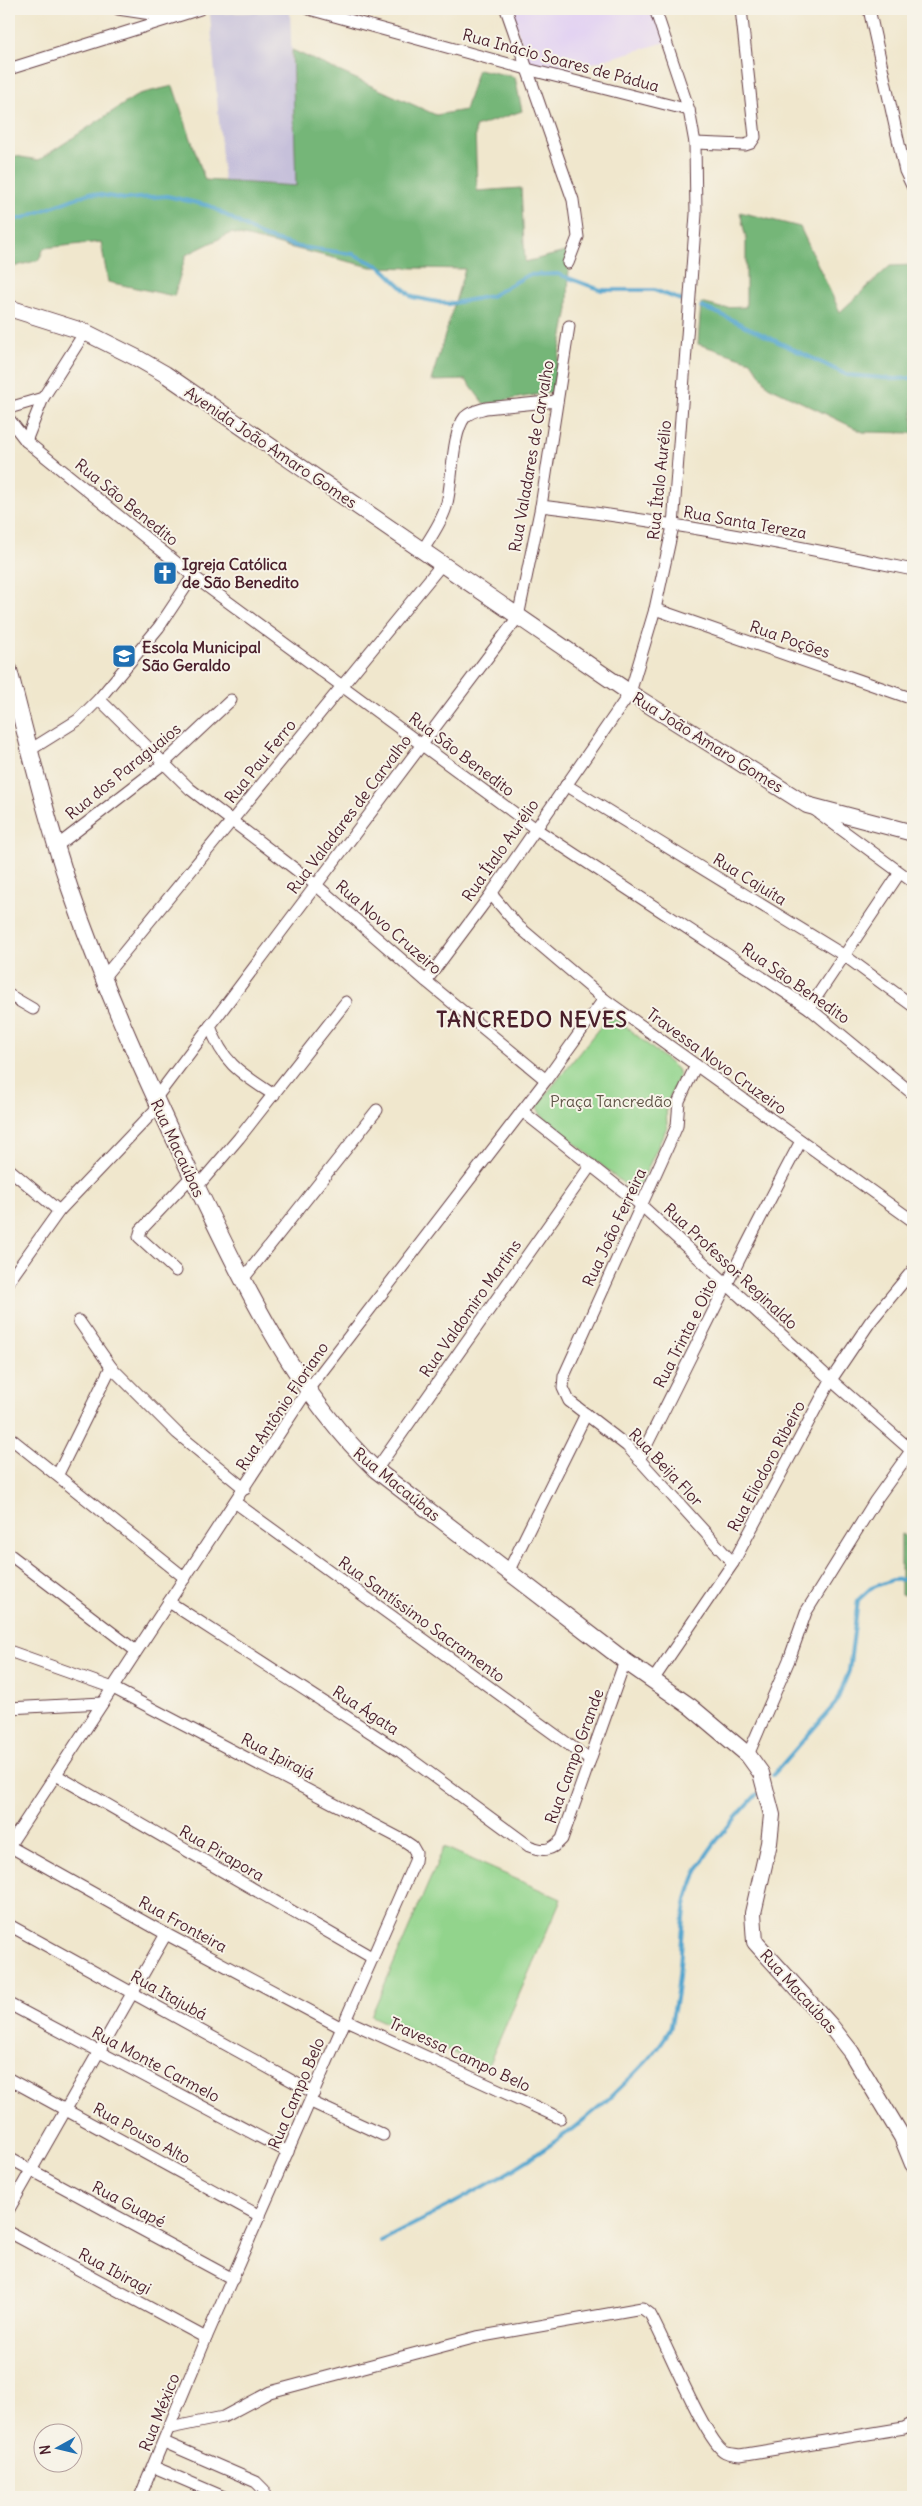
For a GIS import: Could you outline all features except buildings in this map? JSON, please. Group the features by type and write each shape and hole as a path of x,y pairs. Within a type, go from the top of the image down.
{"street":[{"path":"118,9 173,18"},
{"path":"9,69 200,9"},
{"name":"Rua Inácio Soares de Pádua","path":"309,9 527,69 689,110"},
{"path":"506,9 556,146 573,200 578,237 568,263"},
{"name":"Rua Ítalo Aurélio","path":"426,981 491,894 630,693 655,609 673,526 696,214 695,144 689,110 655,9"},
{"path":"695,144 741,145 751,143 756,133 741,9"},
{"path":"869,9 906,170 913,188"},
{"name":"Avenida João Amaro Gomes","path":"9,308 85,332 165,374 518,617"},
{"name":"Rua Valadares de Carvalho","path":"9,1281 59,1211 156,1103 210,1026 518,617 541,506 569,326"},
{"path":"26,441 43,398 85,332"},
{"path":"9,408 43,398"},
{"path":"422,551 446,508 460,429 466,417 475,411 486,408 557,400"},
{"name":"Rua São Benedito","path":"9,419 26,441 193,576 536,829 810,1008 913,1094"},
{"name":"Rua Santa Tereza","path":"541,506 673,526 846,556 913,570"},
{"name":"Rua Pau Ferro","path":"104,978 442,564"},
{"path":"30,750 78,720 99,699 159,627 193,576"},
{"name":"Rua Poções","path":"655,609 913,700"},
{"name":"Rua João Amaro Gomes","path":"518,617 630,693 808,805 913,834"},
{"name":"Rua Macaúbas","path":"9,670 11,689 57,846 104,978 156,1103 194,1181 243,1279 308,1391 350,1445 376,1470 625,1661 691,1706 748,1754 761,1773 772,1815 769,1844 753,1913 755,1942 830,2025 851,2052 902,2137 913,2164"},
{"name":"Rua Novo Cruzeiro","path":"99,699 190,790 316,885 426,981 546,1080"},
{"name":"Rua dos Paraguaios","path":"57,846 162,764 231,700"},
{"name":"Rua Cajuíta","path":"566,785 845,956 913,1006"},
{"path":"808,805 899,874 913,882"},
{"path":"810,1008 899,874"},
{"name":"Travessa Novo Cruzeiro","path":"491,894 518,926 604,999 913,1222"},
{"path":"9,995 33,1009"},
{"name":"Rua Antônio Floriano","path":"9,1846 14,1830 56,1775 308,1391 546,1080 604,999"},
{"path":"176,1271 139,1237 142,1230 194,1181 274,1095 346,1002"},
{"path":"210,1026 216,1046 224,1057 237,1069 274,1095"},
{"name":"Rua João Ferreira","path":"569,1401 563,1388 564,1376 677,1126 679,1101 696,1065"},
{"path":"243,1279 377,1110"},
{"name":"Rua Professor Reginaldo","path":"522,1111 642,1206 830,1380 913,1450"},
{"name":"Rua Trinta e Oito","path":"639,1460 728,1285 759,1217 801,1142"},
{"name":"Rua Valdomiro Martins","path":"376,1470 590,1165"},
{"path":"9,1169 59,1211"},
{"name":"Rua Eliodoro Ribeiro","path":"653,1680 733,1563 830,1380 870,1322 913,1270"},
{"path":"79,1321 111,1368 177,1433 244,1489"},
{"path":"58,1474 111,1368"},
{"name":"Rua Beija Flor","path":"569,1401 622,1441 733,1563"},
{"path":"508,1572 586,1414"},
{"path":"9,1437 58,1474 185,1578"},
{"path":"748,1754 789,1660 806,1612 875,1501 913,1450"},
{"name":"Rua Santíssimo Sacramento","path":"236,1503 590,1760"},
{"path":"9,1554 136,1651"},
{"name":"Rua Ágata","path":"169,1602 402,1752 529,1846 541,1851"},
{"name":"Rua Ipirajá","path":"9,1651 113,1688 402,1840 412,1846 416,1853 415,1861"},
{"name":"Rua Campo Grande","path":"541,1851 554,1847 562,1838 625,1661"},
{"path":"9,1708 102,1703"},
{"name":"Rua Pirapora","path":"56,1775 373,1958"},
{"name":"Rua Fronteira","path":"9,1846 166,1934 344,2024"},
{"name":"Rua Campo Belo","path":"206,2338 415,1861"},
{"name":"Rua Itajubá","path":"9,1925 382,2135"},
{"path":"9,2209 166,1934"},
{"name":"Rua Monte Carmelo","path":"9,2004 288,2152"},
{"name":"Travessa Campo Belo","path":"344,2024 560,2118"},
{"name":"Rua Pouso Alto","path":"9,2079 260,2216"},
{"name":"Rua Guapé","path":"9,2158 233,2279"},
{"name":"Rua Ibiragi","path":"9,2232 206,2338"},
{"path":"170,2428 223,2417 270,2392 468,2340 642,2308 650,2314 696,2407 718,2446 724,2452 740,2455 904,2428 913,2423"},
{"name":"Rua México","path":"140,2497 206,2338"},
{"path":"164,2442 256,2482 264,2490 264,2497"},
{"path":"154,2466 223,2497"}],"shaded area":[{"path":"510,9 659,9 670,41 562,72 529,62"},
{"path":"290,11 296,186 224,181 210,14"}],"green space":[{"path":"292,50 436,115 465,110 478,69 515,77 522,111 475,127 477,191 521,188 525,262 569,251 568,309 552,392 484,404 466,380 431,381 465,269 371,267 231,233 186,255 174,296 108,282 101,242 44,248 39,260 9,268 9,155 39,160 139,94 173,86 205,180 296,186"},
{"path":"740,212 800,227 840,312 890,266 913,265 913,433 863,432 768,386 751,361 698,344 701,303 721,308 746,307 746,238"},
{"name":"Praça Tancredão","path":"610,1019 617,1019 677,1069 679,1075 666,1106 667,1127 638,1189 629,1188 541,1115 538,1109 539,1103 604,1022"},
{"path":"901,1534 913,1540 913,1597 901,1594"},
{"path":"444,1847 561,1899 487,2068 371,2016"}],"waterway":[{"path":"9,220 23,218 89,193 125,199 167,196 210,206 264,237 299,247 353,254 381,267 412,297 448,304 491,296 528,275 558,274 601,290 654,290 681,300"},
{"path":"701,307 720,314 847,375 895,379 913,378"},
{"path":"773,1775 836,1703 849,1671 858,1600 871,1588 892,1580 913,1579"},
{"path":"381,2241 478,2190 570,2131 631,2077 660,2045 671,2027 678,1989 687,1898 693,1881 720,1836 757,1794"}],"place":[{"name":"Igreja Católica de São Benedito","path":"165,573"},
{"name":"Escola Municipal São Geraldo","path":"124,656"}],"district":[{"name":"TANCREDO NEVES","path":"532,1020"}]}
